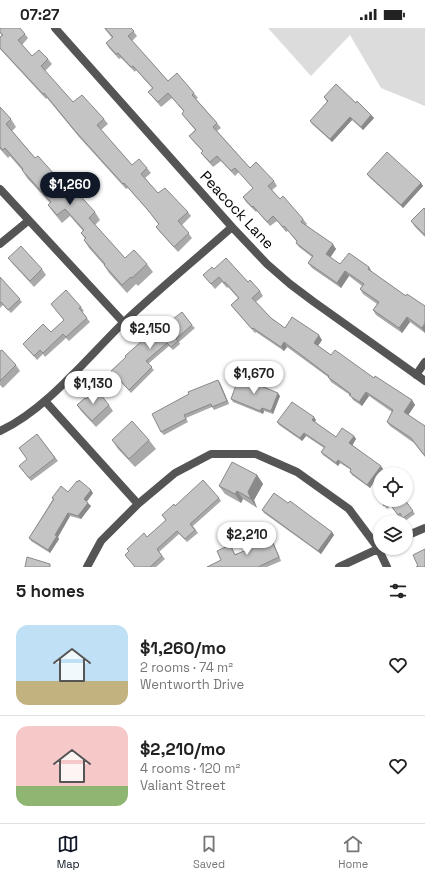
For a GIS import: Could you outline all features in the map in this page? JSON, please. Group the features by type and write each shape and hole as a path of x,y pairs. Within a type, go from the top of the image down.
{"street":[{"name":"Peacock Lane","path":"55,28 232,227 267,264 290,284 425,381"},
{"path":"0,189 124,323"},
{"path":"0,244 28,221"},
{"path":"0,430 11,426 45,401 124,323 232,227"},
{"path":"416,375 425,362"},
{"path":"45,401 138,504"},
{"path":"87,567 101,541 138,504 175,473 211,454 256,454 297,472 349,509 373,540"},
{"path":"413,533 425,528"},
{"path":"339,567 373,551"},
{"path":"382,555 386,567"}],"shaded area":[{"path":"268,28 425,28 425,106 381,88 350,35 311,76"}],"building":[{"path":"0,28 20,28 25,34 18,40 32,56 39,50 48,59 41,66 73,102 82,95 104,119 97,125 132,165 139,159 147,168 141,174 158,193 165,188 188,212 178,221 189,233 174,247 156,227 159,224 147,209 76,132 44,93 43,94 0,48 0,37 3,35 0,32"},
{"path":"105,28 131,28 134,31 128,36 168,81 177,73 194,93 192,95 217,123 213,127 250,168 256,162 274,181 268,186 280,199 283,196 303,219 301,222 333,244 326,254 340,264 349,253 369,267 368,269 406,296 407,294 425,306 425,323 422,328 407,317 399,328 373,310 379,302 360,289 364,284 345,271 337,283 308,263 313,256 296,243 297,241 284,226 283,227 273,216 267,222 243,197 253,188 235,168 231,171 217,156 210,162 201,153 203,151 189,136 196,130 182,114 184,111 168,93 158,102 148,92 153,88 133,66 131,67 106,43 113,37"},
{"path":"336,84 371,115 361,127 350,117 330,139 310,121 328,101 324,97"},
{"path":"0,107 11,119 6,124 35,158 38,156 55,175 50,179 65,196 74,189 95,212 89,218 125,258 134,250 147,264 132,278 131,277 122,285 84,240 86,238 81,233 84,230 65,209 57,215 48,205 51,202 22,170 23,169 5,148 3,150 0,147"},
{"path":"387,152 421,183 401,205 367,174"},
{"path":"424,208 425,209 425,235 411,221"},
{"path":"21,246 42,269 30,281 8,258"},
{"path":"226,258 248,282 250,280 260,291 252,298 271,318 285,328 292,317 319,335 314,343 331,355 335,350 374,378 375,376 412,400 404,412 425,426 425,456 411,438 387,422 393,410 366,392 359,402 349,395 351,394 328,377 329,376 284,342 281,347 253,328 252,329 231,305 239,298 225,282 224,283 219,277 211,284 203,275 212,267 214,269"},
{"path":"0,277 20,299 8,310 1,302 0,303"},
{"path":"66,290 81,307 79,308 87,318 66,337 63,334 43,353 40,350 34,356 23,344 43,324 51,332 64,320 51,304"},
{"path":"182,312 192,325 176,339 178,341 171,347 167,343 146,361 152,367 129,390 111,371 126,357 125,356 159,326 160,327 171,317 173,319"},
{"path":"2,350 16,365 0,381 0,351"},
{"path":"239,377 278,393 271,411 262,408 260,411 231,399"},
{"path":"218,380 227,401 212,407 211,404 184,415 186,419 161,432 152,414 189,394 188,392"},
{"path":"96,389 109,405 92,421 77,405 85,398 86,399"},
{"path":"292,402 314,417 312,420 336,437 342,428 354,436 349,443 381,466 373,467 373,477 367,485 350,472 351,469 338,460 336,463 321,452 325,447 304,433 300,438 277,422"},
{"path":"132,421 149,440 129,459 112,440"},
{"path":"37,434 55,458 29,478 19,466 27,459 19,448"},
{"path":"232,462 257,475 248,492 251,499 237,491 235,494 219,486"},
{"path":"79,480 91,490 84,499 88,503 78,516 68,513 55,535 57,536 48,550 29,538 54,499 52,498 61,486 68,492"},
{"path":"203,480 219,498 190,524 195,530 185,539 177,531 157,549 162,556 150,567 135,567 125,555 129,551 127,549 144,533 147,537 166,520 162,515 174,504 175,506"},
{"path":"274,493 288,503 290,501 332,532 318,551 262,510"},
{"path":"392,507 410,507 413,511 407,515 401,515 400,513 398,515"},
{"path":"271,539 279,557 258,567 207,567 221,560 217,551 230,545 235,555"},
{"path":"425,549 425,567 416,567 418,566 413,555"},
{"path":"27,557 50,564 50,567 25,567"}]}
